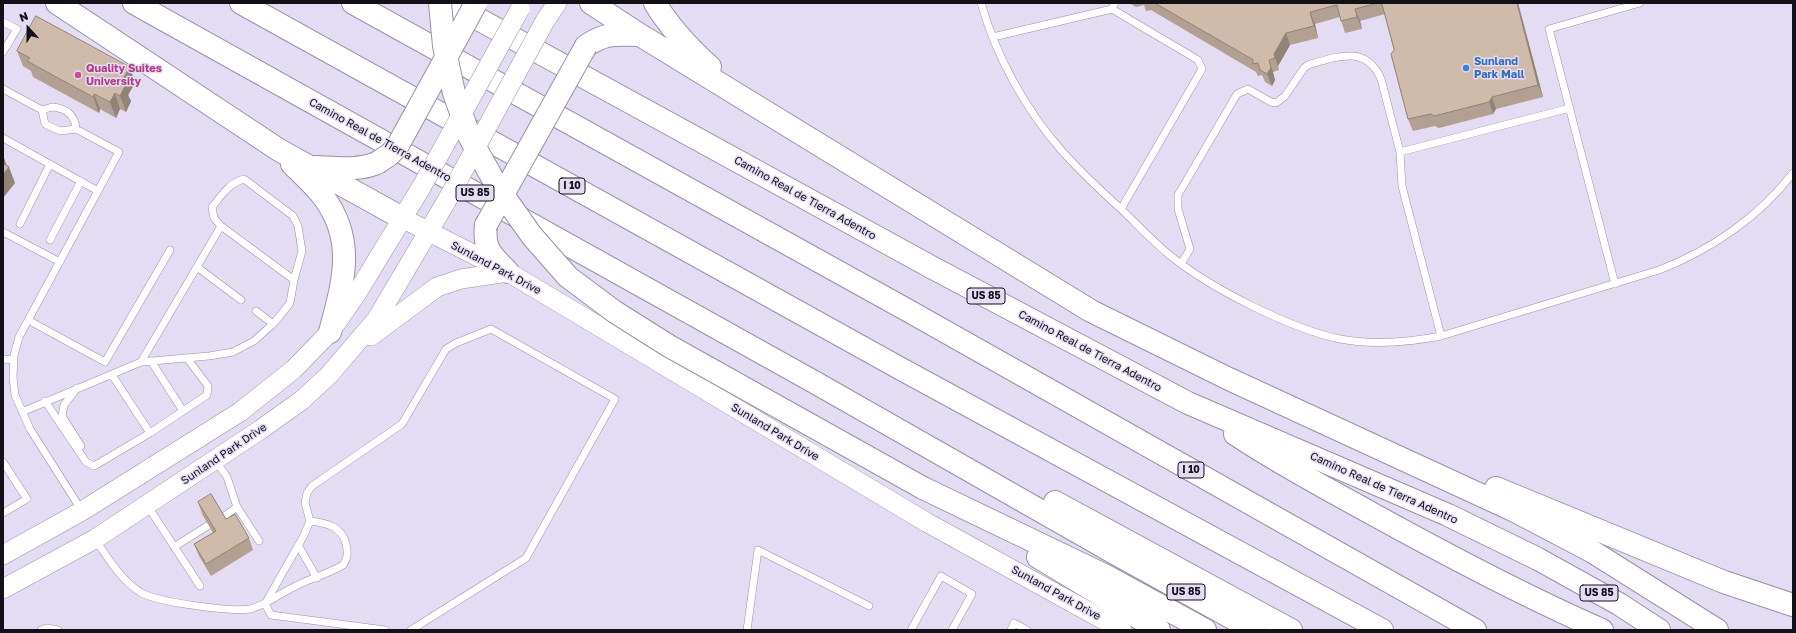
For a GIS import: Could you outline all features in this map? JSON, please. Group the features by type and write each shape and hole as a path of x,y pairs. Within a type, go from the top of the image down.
{"highway":[{"path":"56,3 279,150 402,218"},
{"name":"Camino Real de Tierra Adentro","path":"134,3 816,383 1118,555 1254,630"},
{"name":"I 10","path":"241,3 903,370 1382,630"},
{"name":"I 10","path":"353,3 900,306 1475,630"},
{"path":"440,3 444,46 454,93 470,138 498,188 532,236 568,277 615,312 669,346 923,488 1159,630"},
{"name":"Camino Real de Tierra Adentro","path":"449,3 933,268 1188,404 1448,515 1538,559 1619,604 1659,630"},
{"path":"310,167 353,169 368,167 389,155 397,147 476,3"},
{"path":"591,3 640,35 1091,311 1230,379 1513,510 1593,552 1717,630"},
{"path":"655,3 670,27 680,39 744,99"},
{"path":"508,272 488,252 485,237 486,225 586,46 598,38 614,35 640,35"},
{"path":"279,150 322,196 335,216 342,236 344,257 343,281 330,332"},
{"path":"816,383 1015,480 1291,630"},
{"path":"1188,404 1263,453 1424,542 1510,588 1602,630"},
{"path":"1378,447 1516,495 1724,582 1793,605"},
{"path":"923,488 1104,575 1205,630"}],"main road":[{"name":"Sunland Park Drive","path":"3,589 94,539 147,505 302,400 329,375 376,320 429,232 545,22 557,3"},
{"path":"3,555 82,511 240,412 271,389 294,369 330,332 357,293 422,186 522,6"},
{"name":"Sunland Park Drive","path":"402,218 508,272 926,522 1122,630"},
{"path":"352,349 437,288 461,279 508,272"},
{"path":"82,511 94,539"}],"lane":[{"path":"981,3 993,37 1019,92 1042,127 1069,159 1163,249 1181,264 1210,283 1262,310 1304,328 1342,339 1382,341 1441,336 1615,284 1675,264 1730,233 1760,208 1793,172"},
{"path":"1615,284 1549,28 1640,3"},
{"path":"993,37 1113,6 1198,60 1202,69 1121,209"},
{"path":"3,22 17,29 3,52"},
{"path":"1181,264 1190,249 1178,209 1178,195 1230,103 1237,94 1248,90 1276,103 1285,96 1304,68 1308,65 1340,56 1357,56 1367,62 1378,72 1400,152 1402,186 1441,336"},
{"path":"3,89 42,110 52,107 60,107 70,114 75,120 76,129"},
{"path":"1400,152 1570,108"},
{"path":"42,110 46,124 60,131 76,129 120,152 19,337 14,360 13,377 15,395 22,412 30,429 82,511"},
{"path":"3,138 98,191"},
{"path":"20,224 50,164"},
{"path":"22,412 45,401 141,362 233,352 254,341 273,324 290,302 302,251 298,226 292,216 244,180 235,182 227,188 212,207 214,218 221,226 294,280"},
{"path":"50,240 81,181"},
{"path":"141,362 221,226"},
{"path":"3,232 60,262"},
{"path":"105,362 170,250"},
{"path":"197,267 241,300"},
{"path":"256,311 273,324"},
{"path":"28,320 105,362 109,376 150,433"},
{"path":"265,604 298,545 310,520 304,503 312,486 402,424 446,349 456,343 491,329 615,399 526,558 411,630"},
{"path":"45,401 86,462 94,466 150,433 207,394 208,386 187,358"},
{"path":"3,359 14,360"},
{"path":"151,361 183,411"},
{"path":"77,388 64,405 62,416 84,451 86,462"},
{"path":"215,460 227,477 237,507 259,541"},
{"path":"3,462 27,500 3,513"},
{"path":"147,505 200,586"},
{"path":"222,517 237,507"},
{"path":"94,539 129,584 139,592 151,598 237,610 250,609 265,604 296,586 317,578 343,565 347,559 348,552 342,533 337,528 326,523 310,520"},
{"path":"174,547 209,525"},
{"path":"298,545 317,578"},
{"path":"747,630 758,550 869,606"},
{"path":"911,630 941,576 972,594 952,630"},
{"path":"265,604 271,615 385,630"},
{"path":"1011,630 1014,623 1028,630"},
{"path":"41,630 47,628 58,630"}],"building":[{"path":"1155,3 1378,3 1355,9 1357,17 1341,21 1337,5 1310,12 1314,26 1286,33 1274,54 1275,58 1269,60 1271,68 1267,74 1260,70 1258,63 1253,64 1253,60"},
{"path":"1382,3 1517,3 1538,85 1492,97 1489,102 1434,116 1431,114 1408,119 1391,54 1394,50"},
{"name":"Quality Suites University","path":"36,16 130,67 120,84 125,86 120,96 115,93 110,102 94,94 93,97 27,61 30,58 17,51"},
{"path":"3,163 9,167 3,175"},
{"path":"211,494 226,519 235,514 249,538 206,564 194,544 216,531 198,502"}],"place":[{"name":"Sunland Park Mall","path":"1466,68"},
{"name":"Quality Suites University","path":"78,75"}]}
